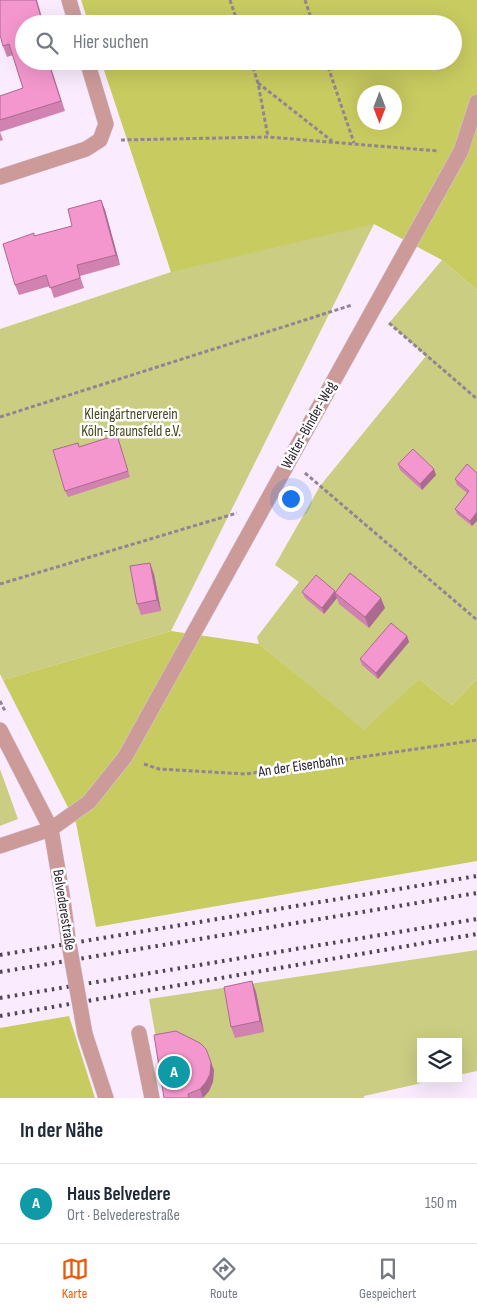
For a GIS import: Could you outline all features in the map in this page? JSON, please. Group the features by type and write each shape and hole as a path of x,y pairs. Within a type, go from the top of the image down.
{"street":[{"path":"69,0 73,15"},
{"path":"0,177 86,149 100,140 106,124 90,70"},
{"name":"Walter-Binder-Weg","path":"51,829 89,802 125,757 461,151 477,102"},
{"name":"Belvederestraße","path":"0,730 51,829 68,938 86,1034 106,1098"},
{"path":"0,846 51,829"},
{"path":"139,1033 152,1098"}],"path":[{"path":"230,0 235,15"},
{"path":"305,0 310,15"},
{"path":"254,70 268,137"},
{"path":"329,70 354,144"},
{"path":"258,83 334,142"},
{"path":"100,140 268,137 430,152 461,151"},
{"path":"0,417 381,296"},
{"path":"373,309 477,400"},
{"path":"290,460 477,620"},
{"path":"0,584 265,505"},
{"name":"An der Eisenbahn","path":"125,757 159,769 246,774 477,740"}],"green space":[{"name":"Kleingärtnerverein Köln-Braunsfeld e.V.","path":"477,0 477,220 374,224 171,631 3,680 0,674 0,329 171,272 109,70 462,70 462,15"},
{"path":"442,260 477,290 477,679 452,705 419,679 364,731 259,644 257,637 299,582 275,565 320,486 426,356 389,323"},
{"path":"0,769 18,819 0,826"},
{"path":"477,950 477,1071 462,1074 462,1038 417,1038 417,1083 422,1083 364,1096 364,1098 190,1098 157,1044 149,999"}],"shaded area":[{"path":"81,0 477,0 477,290 442,260 374,224 171,272 104,70 462,70 462,15 86,15"},
{"path":"171,631 259,644 364,730 419,679 452,705 477,679 477,861 96,927 76,823 3,680"},
{"path":"69,1016 95,1098 0,1098 0,1028"}],"building":[{"path":"0,0 36,0 40,15 15,15 15,63 9,44 3,46 0,35"},
{"path":"17,70 51,70 61,101 0,120 0,96 23,88"},
{"path":"101,200 116,255 77,265 80,278 50,288 46,275 15,285 3,244 34,233 34,236 72,226 68,209"},
{"path":"117,435 128,471 65,491 53,450 78,443 79,447"},
{"path":"413,449 434,469 420,484 398,464"},
{"path":"467,464 477,473 477,512 470,521 455,509 469,491 455,479"},
{"path":"150,563 157,600 137,604 130,566"},
{"path":"350,573 381,598 365,617 335,593"},
{"path":"316,575 335,591 322,608 302,592"},
{"path":"391,623 407,636 376,673 360,659"},
{"path":"252,981 260,1021 231,1027 224,987"},
{"path":"176,1031 200,1043 206,1049 211,1062 210,1074 206,1082 200,1089 188,1094 189,1098 164,1098 154,1035"}],"railway":[{"path":"0,955 477,876"},
{"path":"0,972 477,893"},
{"path":"0,998 477,919"},
{"path":"0,1016 477,934"}],"place":[{"name":"Haus Belvedere","path":"174,1072"}]}
